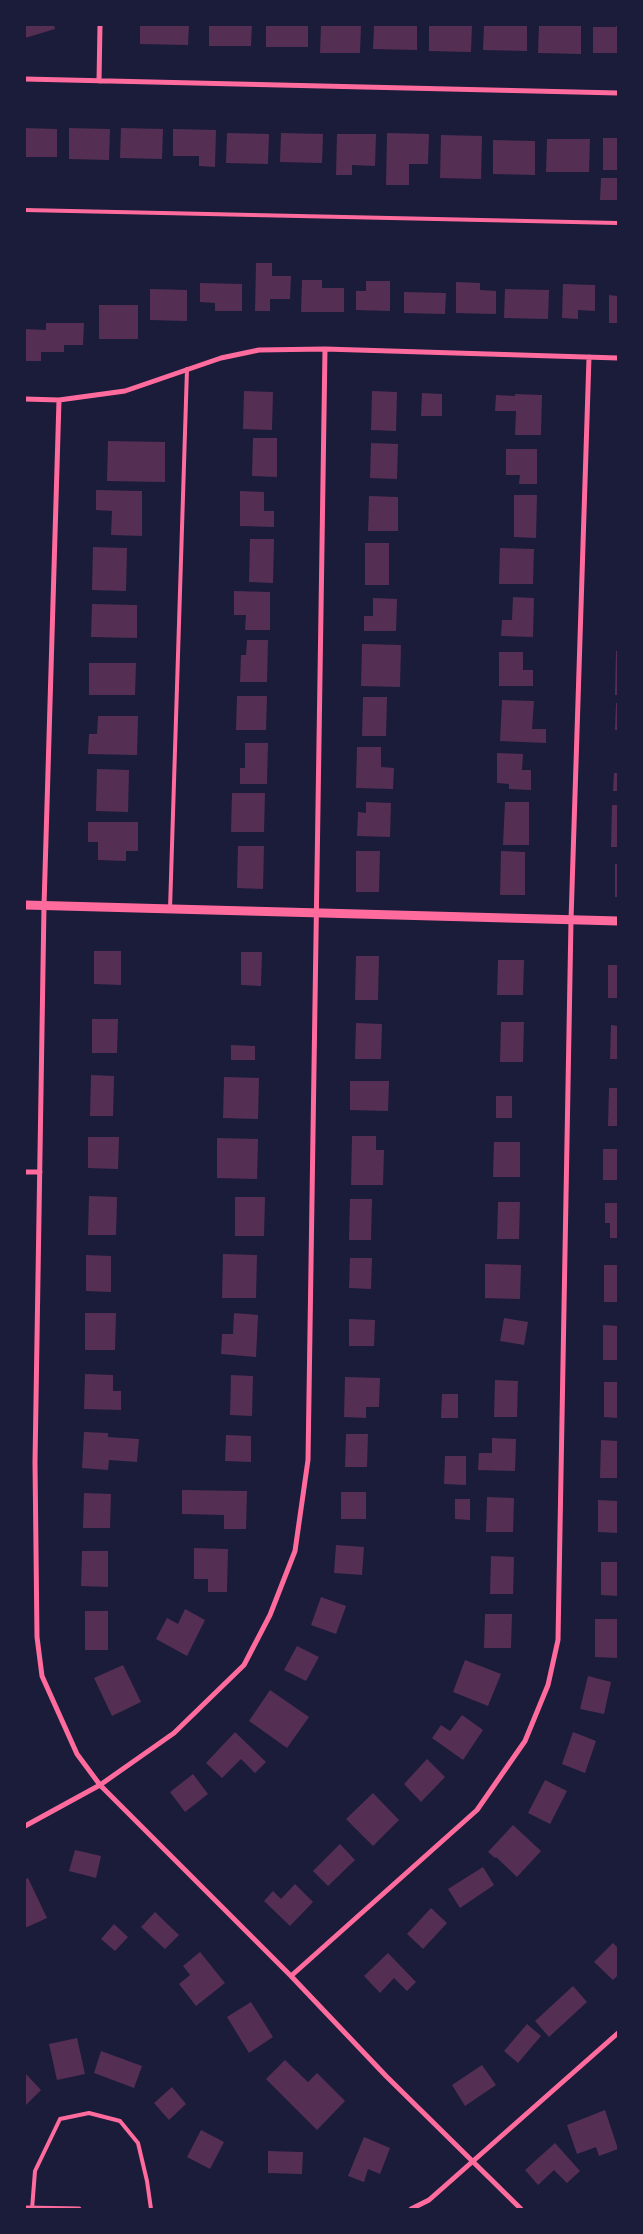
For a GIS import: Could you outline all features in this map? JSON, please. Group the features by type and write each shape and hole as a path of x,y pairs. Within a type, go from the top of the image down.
{"street":[{"path":"99,81 100,25"},
{"path":"25,79 618,93"},
{"path":"25,1826 100,1785 174,1733 244,1665 270,1615 295,1551 308,1460 325,349"},
{"path":"25,399 59,400 125,391 221,358 259,350 325,349 618,358"},
{"path":"291,1976 476,1810 525,1741 548,1685 558,1640 571,920 589,357"},
{"path":"59,400 44,906 35,1462 37,1637 42,1676 77,1754 100,1785 291,1976 386,2076 521,2209"},
{"path":"25,905 618,921"},
{"path":"25,1172 40,1172"},
{"path":"411,2209 429,2200 618,2033"},
{"path":"25,2208 80,2209"}],"lane":[{"path":"25,210 618,223"},
{"path":"170,909 187,370"},
{"path":"32,2209 35,2171 60,2119 89,2113 120,2121 138,2142 151,2209"}],"building":[{"path":"25,25 54,25 55,29 25,38"},
{"path":"140,25 189,25 188,45 140,44"},
{"path":"209,25 252,25 251,46 209,46"},
{"path":"266,25 308,25 308,47 266,47"},
{"path":"321,25 361,25 360,53 320,53"},
{"path":"374,25 417,25 417,50 373,49"},
{"path":"429,25 472,25 471,52 429,51"},
{"path":"484,25 527,25 527,51 483,50"},
{"path":"539,25 581,25 581,54 538,53"},
{"path":"618,25 618,53 593,53 593,27 616,27"},
{"path":"25,128 57,129 57,157 25,157"},
{"path":"69,128 110,129 109,160 69,159"},
{"path":"121,128 163,129 162,159 120,158"},
{"path":"173,129 216,130 215,167 199,166 199,156 173,156"},
{"path":"227,133 269,134 268,164 226,163"},
{"path":"281,133 323,134 322,163 280,162"},
{"path":"387,133 429,134 428,164 409,164 409,185 386,185"},
{"path":"337,134 376,134 375,166 352,165 352,175 336,175"},
{"path":"441,135 482,136 481,179 440,178"},
{"path":"603,138 618,138 618,170 603,170"},
{"path":"547,139 590,139 589,172 546,172"},
{"path":"493,140 535,141 535,175 493,174"},
{"path":"601,178 618,178 618,200 600,200"},
{"path":"256,263 272,263 272,276 291,276 290,299 270,299 270,311 255,311"},
{"path":"302,280 322,280 322,288 344,288 344,312 301,312"},
{"path":"366,281 390,281 390,311 356,310 356,291 366,291"},
{"path":"456,282 480,283 480,290 496,291 496,314 456,313"},
{"path":"200,283 242,284 242,311 215,311 215,303 200,302"},
{"path":"563,284 595,285 595,311 578,310 578,319 562,318"},
{"path":"150,289 187,290 187,321 150,320"},
{"path":"505,289 549,290 548,319 504,318"},
{"path":"404,292 446,293 445,314 404,313"},
{"path":"609,295 618,296 618,323 609,323"},
{"path":"99,305 138,305 138,339 99,339"},
{"path":"46,323 84,323 83,345 64,345 64,352 41,352 41,361 25,361 25,329 46,330"},
{"path":"244,391 273,392 272,430 243,429"},
{"path":"372,391 397,392 396,431 371,430"},
{"path":"422,393 442,394 442,416 421,416"},
{"path":"515,394 542,395 541,435 515,435 516,411 495,411 496,395 515,396"},
{"path":"253,438 277,438 277,477 252,476"},
{"path":"108,441 165,442 165,482 107,481"},
{"path":"371,443 398,444 397,479 370,478"},
{"path":"506,449 537,449 537,484 519,484 520,475 506,475"},
{"path":"96,490 142,491 142,536 111,535 112,511 96,510"},
{"path":"240,491 264,492 264,511 274,511 274,527 240,526"},
{"path":"514,495 537,495 536,538 514,537"},
{"path":"369,496 398,497 398,531 368,531"},
{"path":"250,539 274,539 273,583 249,582"},
{"path":"365,543 389,543 389,585 365,585"},
{"path":"93,547 127,548 126,591 92,590"},
{"path":"500,548 534,549 533,584 499,584"},
{"path":"234,591 270,592 270,630 245,630 246,615 234,615"},
{"path":"513,597 534,598 533,637 501,636 502,620 512,620"},
{"path":"373,598 397,599 396,631 364,631 364,616 373,616"},
{"path":"92,604 137,605 137,638 91,637"},
{"path":"247,640 268,640 267,682 240,682 241,655 246,655"},
{"path":"362,644 401,645 400,687 361,686"},
{"path":"616,651 618,651 618,695 615,695"},
{"path":"499,652 523,652 523,670 533,670 533,686 499,686"},
{"path":"89,663 136,663 135,695 89,695"},
{"path":"237,696 267,696 266,730 236,730"},
{"path":"363,697 387,697 386,736 362,736"},
{"path":"502,700 534,701 532,729 546,729 546,743 500,741"},
{"path":"616,703 618,703 618,730 615,730"},
{"path":"98,716 138,716 137,755 88,754 89,734 97,734"},
{"path":"245,743 268,743 267,784 240,784 240,768 245,768"},
{"path":"357,747 381,747 381,767 394,768 393,789 356,788"},
{"path":"497,753 523,754 522,770 531,770 531,790 509,789 509,784 497,783"},
{"path":"97,769 129,770 128,812 96,811"},
{"path":"614,773 618,773 618,791 613,791"},
{"path":"232,793 265,793 264,832 231,832"},
{"path":"366,802 391,803 390,837 357,836 358,812 366,813"},
{"path":"505,802 529,802 529,845 503,845"},
{"path":"612,805 618,805 618,847 611,847"},
{"path":"88,822 138,822 138,851 126,851 126,861 98,860 98,842 88,842"},
{"path":"238,846 264,846 263,889 237,888"},
{"path":"356,851 380,851 379,892 356,892"},
{"path":"501,851 525,852 525,895 500,895"},
{"path":"615,864 618,864 618,897 615,897"},
{"path":"94,951 121,951 121,985 94,984"},
{"path":"241,952 262,952 261,986 241,985"},
{"path":"356,956 379,956 378,1000 355,1000"},
{"path":"498,960 524,960 523,995 497,995"},
{"path":"608,965 618,965 618,998 608,998"},
{"path":"92,1019 118,1019 117,1053 92,1053"},
{"path":"501,1022 524,1022 523,1062 500,1062"},
{"path":"356,1023 382,1024 381,1059 355,1059"},
{"path":"611,1025 618,1026 618,1059 610,1059"},
{"path":"231,1045 255,1046 255,1060 231,1060"},
{"path":"91,1075 114,1076 113,1116 90,1116"},
{"path":"224,1077 259,1078 258,1119 223,1118"},
{"path":"350,1081 389,1081 388,1111 350,1110"},
{"path":"609,1088 618,1088 618,1126 608,1126"},
{"path":"496,1096 512,1096 512,1118 496,1118"},
{"path":"352,1136 376,1136 376,1150 384,1150 383,1185 351,1185"},
{"path":"88,1137 119,1137 118,1169 88,1168"},
{"path":"217,1138 258,1139 257,1179 217,1178"},
{"path":"494,1142 520,1142 520,1177 493,1177"},
{"path":"603,1149 618,1149 618,1180 603,1180"},
{"path":"89,1196 117,1197 116,1235 88,1235"},
{"path":"235,1197 265,1197 264,1236 235,1236"},
{"path":"350,1199 372,1199 371,1240 349,1240"},
{"path":"498,1202 520,1202 519,1239 497,1239"},
{"path":"605,1203 618,1203 618,1238 610,1238 610,1223 605,1223"},
{"path":"223,1254 257,1255 256,1298 222,1298"},
{"path":"86,1255 111,1256 111,1292 86,1291"},
{"path":"350,1258 372,1258 371,1289 349,1288"},
{"path":"485,1264 521,1265 520,1299 485,1298"},
{"path":"604,1265 618,1265 618,1302 604,1302"},
{"path":"85,1313 116,1313 115,1350 85,1350"},
{"path":"234,1313 258,1315 256,1357 221,1354 222,1334 233,1334"},
{"path":"504,1318 528,1322 524,1345 500,1341"},
{"path":"349,1319 375,1320 374,1346 349,1346"},
{"path":"603,1325 618,1326 618,1360 603,1360"},
{"path":"85,1374 113,1375 113,1391 121,1391 121,1410 84,1409"},
{"path":"231,1375 253,1376 252,1416 230,1415"},
{"path":"345,1377 380,1378 379,1407 366,1407 366,1418 344,1417"},
{"path":"495,1380 518,1381 517,1417 494,1417"},
{"path":"604,1382 618,1382 618,1418 604,1417"},
{"path":"442,1394 458,1394 458,1418 441,1418"},
{"path":"84,1432 108,1433 108,1437 139,1439 137,1462 109,1460 108,1470 82,1468"},
{"path":"346,1434 368,1434 367,1467 345,1467"},
{"path":"226,1435 251,1436 251,1462 225,1461"},
{"path":"492,1438 516,1439 515,1471 478,1470 479,1453 492,1453"},
{"path":"601,1440 618,1441 618,1478 600,1478"},
{"path":"445,1456 466,1456 466,1485 444,1484"},
{"path":"182,1490 247,1491 246,1529 224,1529 224,1515 182,1514"},
{"path":"341,1492 366,1492 366,1519 341,1519"},
{"path":"84,1493 111,1494 110,1528 83,1528"},
{"path":"487,1497 514,1498 513,1532 486,1532"},
{"path":"455,1499 470,1499 470,1520 455,1519"},
{"path":"598,1500 618,1501 618,1533 598,1532"},
{"path":"336,1545 364,1547 362,1575 334,1573"},
{"path":"194,1548 228,1549 227,1592 208,1592 208,1579 194,1579"},
{"path":"82,1551 108,1551 108,1587 81,1586"},
{"path":"491,1556 514,1557 513,1594 490,1594"},
{"path":"601,1562 618,1562 618,1596 601,1595"},
{"path":"321,1597 346,1606 336,1634 311,1625"},
{"path":"185,1609 205,1620 187,1656 156,1639 167,1618 178,1624"},
{"path":"85,1611 108,1611 108,1650 85,1650"},
{"path":"485,1614 512,1614 511,1648 484,1648"},
{"path":"595,1619 618,1619 618,1658 595,1657"},
{"path":"297,1646 319,1657 306,1681 284,1670"},
{"path":"465,1660 501,1674 488,1706 453,1692"},
{"path":"123,1665 141,1702 112,1716 94,1678"},
{"path":"588,1676 611,1682 604,1714 580,1709"},
{"path":"270,1690 309,1717 287,1748 249,1721"},
{"path":"462,1715 483,1730 463,1760 432,1738 441,1725 450,1731"},
{"path":"235,1732 266,1762 255,1773 241,1759 222,1778 206,1763"},
{"path":"573,1732 596,1741 585,1773 562,1764"},
{"path":"427,1759 445,1777 421,1802 404,1784"},
{"path":"193,1774 208,1794 185,1812 170,1792"},
{"path":"545,1780 567,1791 550,1824 528,1813"},
{"path":"373,1793 399,1820 373,1846 346,1819"},
{"path":"513,1825 541,1851 517,1877 488,1852"},
{"path":"340,1844 355,1860 328,1886 313,1871"},
{"path":"75,1850 101,1856 96,1878 69,1871"},
{"path":"483,1867 494,1885 460,1908 448,1889"},
{"path":"28,1878 47,1918 25,1928 25,1879"},
{"path":"295,1884 313,1902 290,1926 264,1901 273,1891 281,1899"},
{"path":"431,1908 447,1923 423,1949 407,1934"},
{"path":"155,1912 179,1935 165,1949 141,1927"},
{"path":"114,1924 128,1937 115,1951 101,1939"},
{"path":"613,1943 618,1948 618,1975 613,1980 594,1962"},
{"path":"200,1952 225,1983 196,2006 179,1984 190,1975 183,1966"},
{"path":"388,1953 416,1982 407,1991 394,1978 380,1993 364,1976"},
{"path":"573,1986 587,2002 549,2037 535,2021"},
{"path":"251,2002 273,2037 249,2053 227,2017"},
{"path":"527,2024 541,2036 518,2063 504,2051"},
{"path":"77,2038 85,2074 57,2080 49,2044"},
{"path":"101,2051 142,2066 134,2088 94,2073"},
{"path":"285,2060 308,2082 317,2073 345,2101 317,2130 266,2079"},
{"path":"482,2065 496,2085 465,2106 452,2085"},
{"path":"25,2073 41,2090 25,2106"},
{"path":"172,2087 186,2104 169,2120 154,2103"},
{"path":"605,2110 618,2149 599,2156 596,2147 577,2154 567,2125"},
{"path":"201,2130 224,2142 210,2169 187,2157"},
{"path":"364,2137 390,2148 380,2174 368,2169 364,2182 348,2176"},
{"path":"555,2143 580,2171 567,2183 554,2170 538,2185 525,2170"},
{"path":"268,2151 303,2152 302,2174 268,2173"}]}
